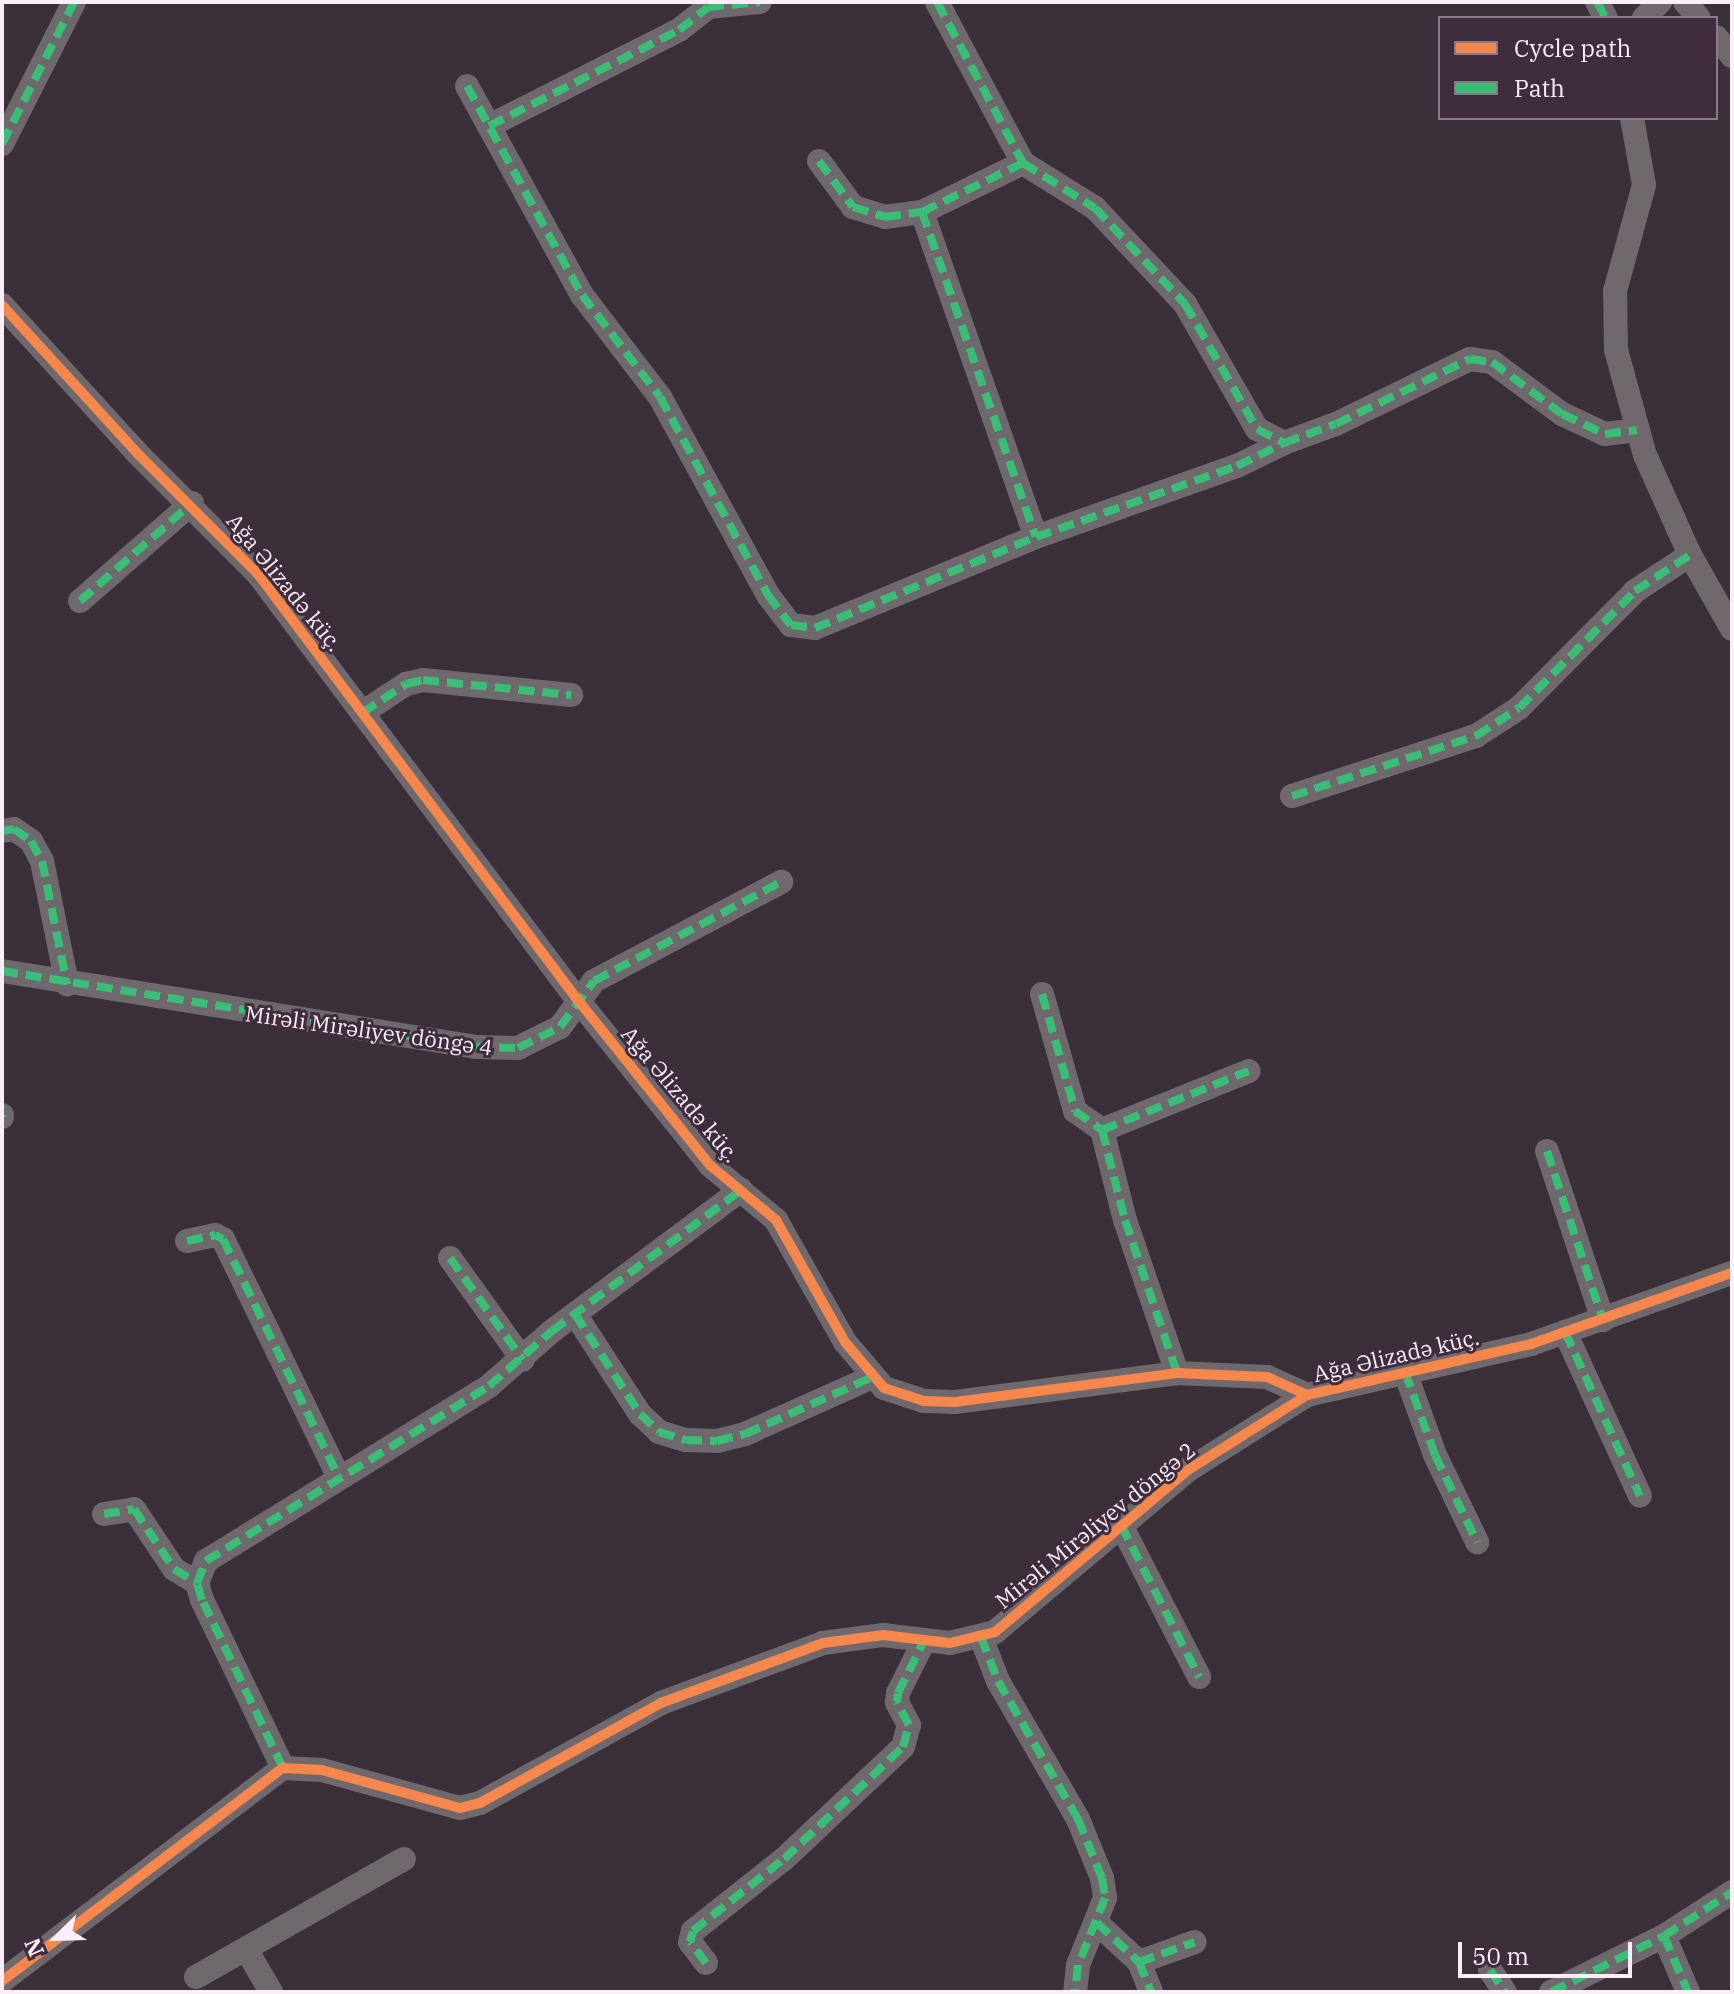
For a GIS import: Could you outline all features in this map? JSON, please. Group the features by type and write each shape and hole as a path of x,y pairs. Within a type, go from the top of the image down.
{"street":[{"path":"2,144 74,2"},
{"path":"489,126 679,30 704,4 760,2"},
{"path":"937,2 1023,163 1095,208 1185,304 1257,429 1284,443"},
{"path":"1718,39 1732,56"},
{"path":"467,86 582,295 660,397 768,595 791,625 815,628 1036,537 1237,466 1284,443 1336,424 1470,359 1492,362 1562,414 1605,434 1637,430"},
{"path":"1632,120 1644,185 1622,252 1614,324 1637,430 1690,555 1732,629"},
{"path":"819,161 853,207 885,217 922,212 1023,163"},
{"path":"922,212 1036,537"},
{"name":"Ağa Əlizadə küç.","path":"2,305 138,454 192,503 258,574 577,999 711,1166 776,1220 870,1378 903,1395 955,1402 1177,1373 1267,1377 1307,1395 1565,1332 1732,1273"},
{"path":"80,601 192,503"},
{"path":"1292,796 1476,736 1519,708 1635,591 1690,555"},
{"path":"362,713 406,684 423,680 571,695"},
{"path":"2,831 14,829 31,841 42,861 67,984"},
{"name":"Mirəli Mirəliyev döngə 4","path":"2,971 67,984 500,1050 546,1037 560,1027 577,999 608,972 781,882"},
{"path":"1042,994 1075,1111 1102,1130 1125,1220 1177,1373"},
{"path":"1102,1130 1249,1071"},
{"path":"1547,1151 1603,1320"},
{"path":"197,1583 206,1561 489,1386 575,1314 741,1190"},
{"path":"187,1241 215,1235 223,1239 339,1478"},
{"path":"450,1258 523,1360"},
{"path":"575,1314 640,1414 659,1432 686,1440 717,1441 745,1434 870,1378"},
{"path":"1565,1332 1640,1496"},
{"path":"1405,1372 1435,1455 1477,1542"},
{"name":"Mirəli Mirəliyev döngə 2","path":"283,1768 322,1770 460,1808 480,1803 651,1708 723,1679 855,1636 950,1643 981,1637 1015,1617 1188,1470 1307,1395"},
{"path":"2,1981 283,1768 197,1583 174,1569 134,1509 104,1514"},
{"path":"1121,1525 1199,1677"},
{"path":"981,1637 998,1681 1096,1857 1105,1898 1078,1965 1075,1992"},
{"path":"706,1963 690,1942 693,1931 784,1859 903,1747 909,1725 897,1702 898,1693 924,1641"},
{"path":"196,1977 404,1859"},
{"path":"1551,1992 1664,1936 1732,1892"},
{"path":"1097,1923 1139,1962 1151,1992"},
{"path":"1664,1936 1688,1992"},
{"path":"1139,1962 1195,1942"},
{"path":"246,1949 271,1992"},
{"path":"1490,1970 1505,1992"}],"marked path":[{"path":"2,144 74,2"},
{"path":"489,126 679,30 708,7 760,2"},
{"path":"937,2 1023,163 1095,208 1185,304 1257,429 1284,443 1336,424 1470,359 1492,362 1562,414 1605,434 1637,430"},
{"path":"1597,2 1605,16"},
{"path":"467,86 582,295 660,397 768,595 791,625 815,628 1036,537 1237,466 1284,443"},
{"path":"819,161 853,207 885,217 922,212 1023,163"},
{"path":"922,212 1036,537"},
{"path":"80,601 192,503"},
{"path":"1292,796 1476,736 1519,708 1635,591 1690,555"},
{"path":"362,713 406,684 423,680 571,695"},
{"path":"2,831 14,829 31,841 42,861 67,984"},
{"path":"2,971 475,1047 518,1048 560,1027 594,981 781,882"},
{"path":"1042,994 1075,1111 1102,1130 1125,1220 1177,1373"},
{"path":"1102,1130 1249,1071"},
{"path":"1547,1151 1603,1320"},
{"path":"283,1768 202,1600 197,1583 206,1561 489,1386 552,1331 741,1190"},
{"path":"187,1241 215,1235 223,1239 339,1478"},
{"path":"450,1258 523,1360"},
{"path":"575,1314 640,1414 659,1432 686,1440 717,1441 745,1434 870,1378"},
{"path":"1565,1332 1640,1496"},
{"path":"1405,1372 1435,1455 1477,1542"},
{"path":"104,1514 134,1509 174,1569 197,1583"},
{"path":"1121,1525 1199,1677"},
{"path":"981,1637 998,1681 1078,1819 1102,1878 1105,1898 1078,1965 1075,1992"},
{"path":"706,1963 690,1942 693,1931 784,1859 903,1747 909,1725 897,1702 898,1693 924,1641"},
{"path":"1551,1992 1664,1936 1732,1892"},
{"path":"1097,1923 1139,1962 1195,1942"},
{"path":"1664,1936 1688,1992"},
{"path":"1139,1962 1151,1992"},
{"path":"1490,1970 1505,1992"}],"cycle path":[{"path":"2,305 138,454 258,574 577,999 711,1166 776,1220 845,1342 884,1388 924,1401 955,1402 1177,1373 1267,1377 1307,1395 1531,1344 1732,1273"},
{"path":"2,1981 283,1768 322,1770 460,1808 480,1803 661,1703 823,1643 883,1635 950,1643 995,1632 1188,1470 1307,1395"}]}
